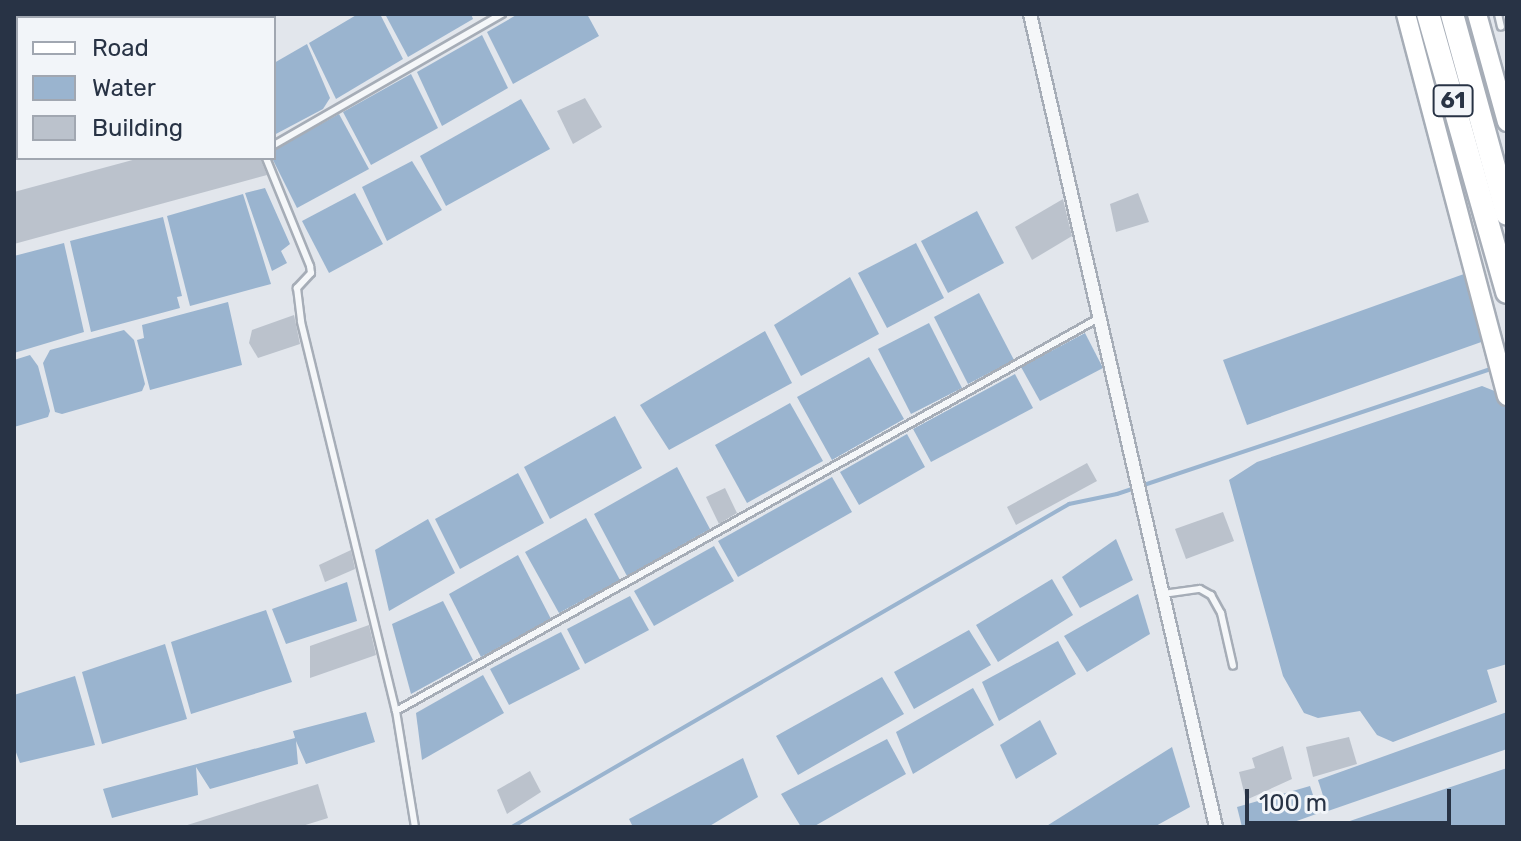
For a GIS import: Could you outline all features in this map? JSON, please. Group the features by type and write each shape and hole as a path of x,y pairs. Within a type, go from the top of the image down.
{"highway":[{"name":"61","path":"1428,14 1507,292"},
{"name":"61","path":"1452,14 1507,214"}],"street":[{"path":"1030,14 1102,316 1216,827"},
{"path":"1406,14 1507,396"},
{"path":"1477,14 1507,122"}],"lane":[{"path":"276,144 502,14"},
{"path":"1498,14 1501,27"},
{"path":"267,160 310,266 311,273 297,288 301,322 396,711 415,827"},
{"path":"396,711 1102,316"},
{"path":"1163,594 1200,589 1211,595 1218,604 1233,666"}],"water":[{"path":"358,14 380,14 403,59 336,99 309,43"},
{"path":"385,14 471,14 473,19 408,57"},
{"path":"518,14 587,14 599,36 513,84 487,32"},
{"path":"482,35 508,88 442,126 417,72"},
{"path":"307,44 330,98 323,109 276,134 276,62"},
{"path":"411,74 438,128 371,165 343,112"},
{"path":"521,99 550,149 446,206 420,156"},
{"path":"339,114 369,169 297,208 273,160 276,160 276,149"},
{"path":"412,161 442,210 387,241 362,187"},
{"path":"265,188 290,244 281,251 287,263 272,271 245,193"},
{"path":"355,193 383,244 329,273 302,221"},
{"path":"243,194 271,284 190,306 167,216"},
{"path":"977,211 1004,263 948,293 921,241"},
{"path":"163,217 182,296 177,297 180,308 91,332 70,241"},
{"path":"64,243 84,332 14,353 14,256"},
{"path":"916,243 944,298 887,328 858,273"},
{"path":"1464,274 1487,340 1247,425 1223,360"},
{"path":"850,277 879,334 801,376 774,325"},
{"path":"979,293 1014,360 968,384 934,317"},
{"path":"228,302 242,365 150,390 137,340 144,338 142,325"},
{"path":"929,323 962,388 911,414 878,349"},
{"path":"124,330 134,340 145,384 142,391 62,414 55,412 43,363 50,350"},
{"path":"765,331 792,383 669,450 640,405"},
{"path":"1085,333 1103,368 1040,401 1021,367"},
{"path":"30,355 38,366 50,411 48,417 14,427 14,360"},
{"path":"869,357 904,419 832,460 797,397"},
{"path":"1015,374 1033,408 931,462 913,429"},
{"path":"1482,386 1507,396 1507,664 1487,670 1497,702 1393,742 1377,735 1360,711 1318,718 1304,713 1283,676 1229,480 1257,462"},
{"path":"790,403 823,461 747,503 715,445"},
{"path":"615,416 642,468 550,519 524,467"},
{"path":"907,434 925,467 859,505 840,472"},
{"path":"677,467 710,529 627,576 594,514"},
{"path":"518,473 544,523 460,569 435,519"},
{"path":"832,477 852,512 738,577 718,541"},
{"path":"586,518 620,580 559,613 525,552"},
{"path":"428,519 455,573 389,611 375,550"},
{"path":"1116,539 1133,580 1080,608 1062,577"},
{"path":"714,546 734,581 654,626 634,591"},
{"path":"518,555 551,619 481,657 449,594"},
{"path":"1052,579 1073,615 998,662 976,625"},
{"path":"347,582 357,621 286,644 272,609"},
{"path":"1138,594 1150,634 1087,672 1064,636"},
{"path":"630,596 649,630 585,664 567,629"},
{"path":"443,601 473,660 411,694 392,624"},
{"path":"266,610 292,682 191,714 171,642"},
{"path":"969,630 991,665 914,709 894,672"},
{"path":"561,632 580,669 509,705 490,669"},
{"path":"1058,641 1076,674 999,721 982,682"},
{"path":"165,644 187,719 102,744 82,672"},
{"path":"483,675 504,713 422,760 416,713"},
{"path":"75,676 95,745 20,763 14,747 14,695"},
{"path":"882,677 904,714 798,775 776,736"},
{"path":"973,688 994,725 913,774 896,732"},
{"path":"366,712 375,742 306,764 296,741 298,764 210,789 196,767 198,795 112,818 103,789 295,738 293,731"},
{"path":"1507,712 1507,749 1328,811 1318,780"},
{"path":"1040,720 1057,754 1016,779 1000,745"},
{"path":"887,739 906,774 813,827 801,827 781,794"},
{"path":"1172,747 1190,807 1154,827 1045,827"},
{"path":"743,758 758,797 708,827 633,827 629,819"},
{"path":"1507,768 1507,827 1332,827"},
{"path":"1310,786 1319,813 1280,827 1242,827 1237,807"}],"building":[{"path":"585,98 602,127 573,144 557,111"},
{"path":"133,160 261,160 267,175 14,244 14,192"},
{"path":"1138,193 1149,222 1116,232 1110,204"},
{"path":"1063,199 1072,236 1032,260 1015,227"},
{"path":"294,315 300,344 258,358 249,343 252,330"},
{"path":"1087,463 1097,481 1016,525 1007,507"},
{"path":"725,488 737,513 719,524 706,497"},
{"path":"1223,512 1234,541 1186,559 1175,529"},
{"path":"351,550 355,569 325,582 319,565"},
{"path":"369,625 376,655 310,678 310,646"},
{"path":"1349,737 1357,764 1313,777 1306,747"},
{"path":"1283,746 1292,779 1246,800 1239,772 1255,768 1252,758"},
{"path":"530,771 541,792 507,814 497,790"},
{"path":"318,784 328,818 299,827 181,827"}],"waterway":[{"path":"512,827 1069,504 1117,494 1491,369"}]}
